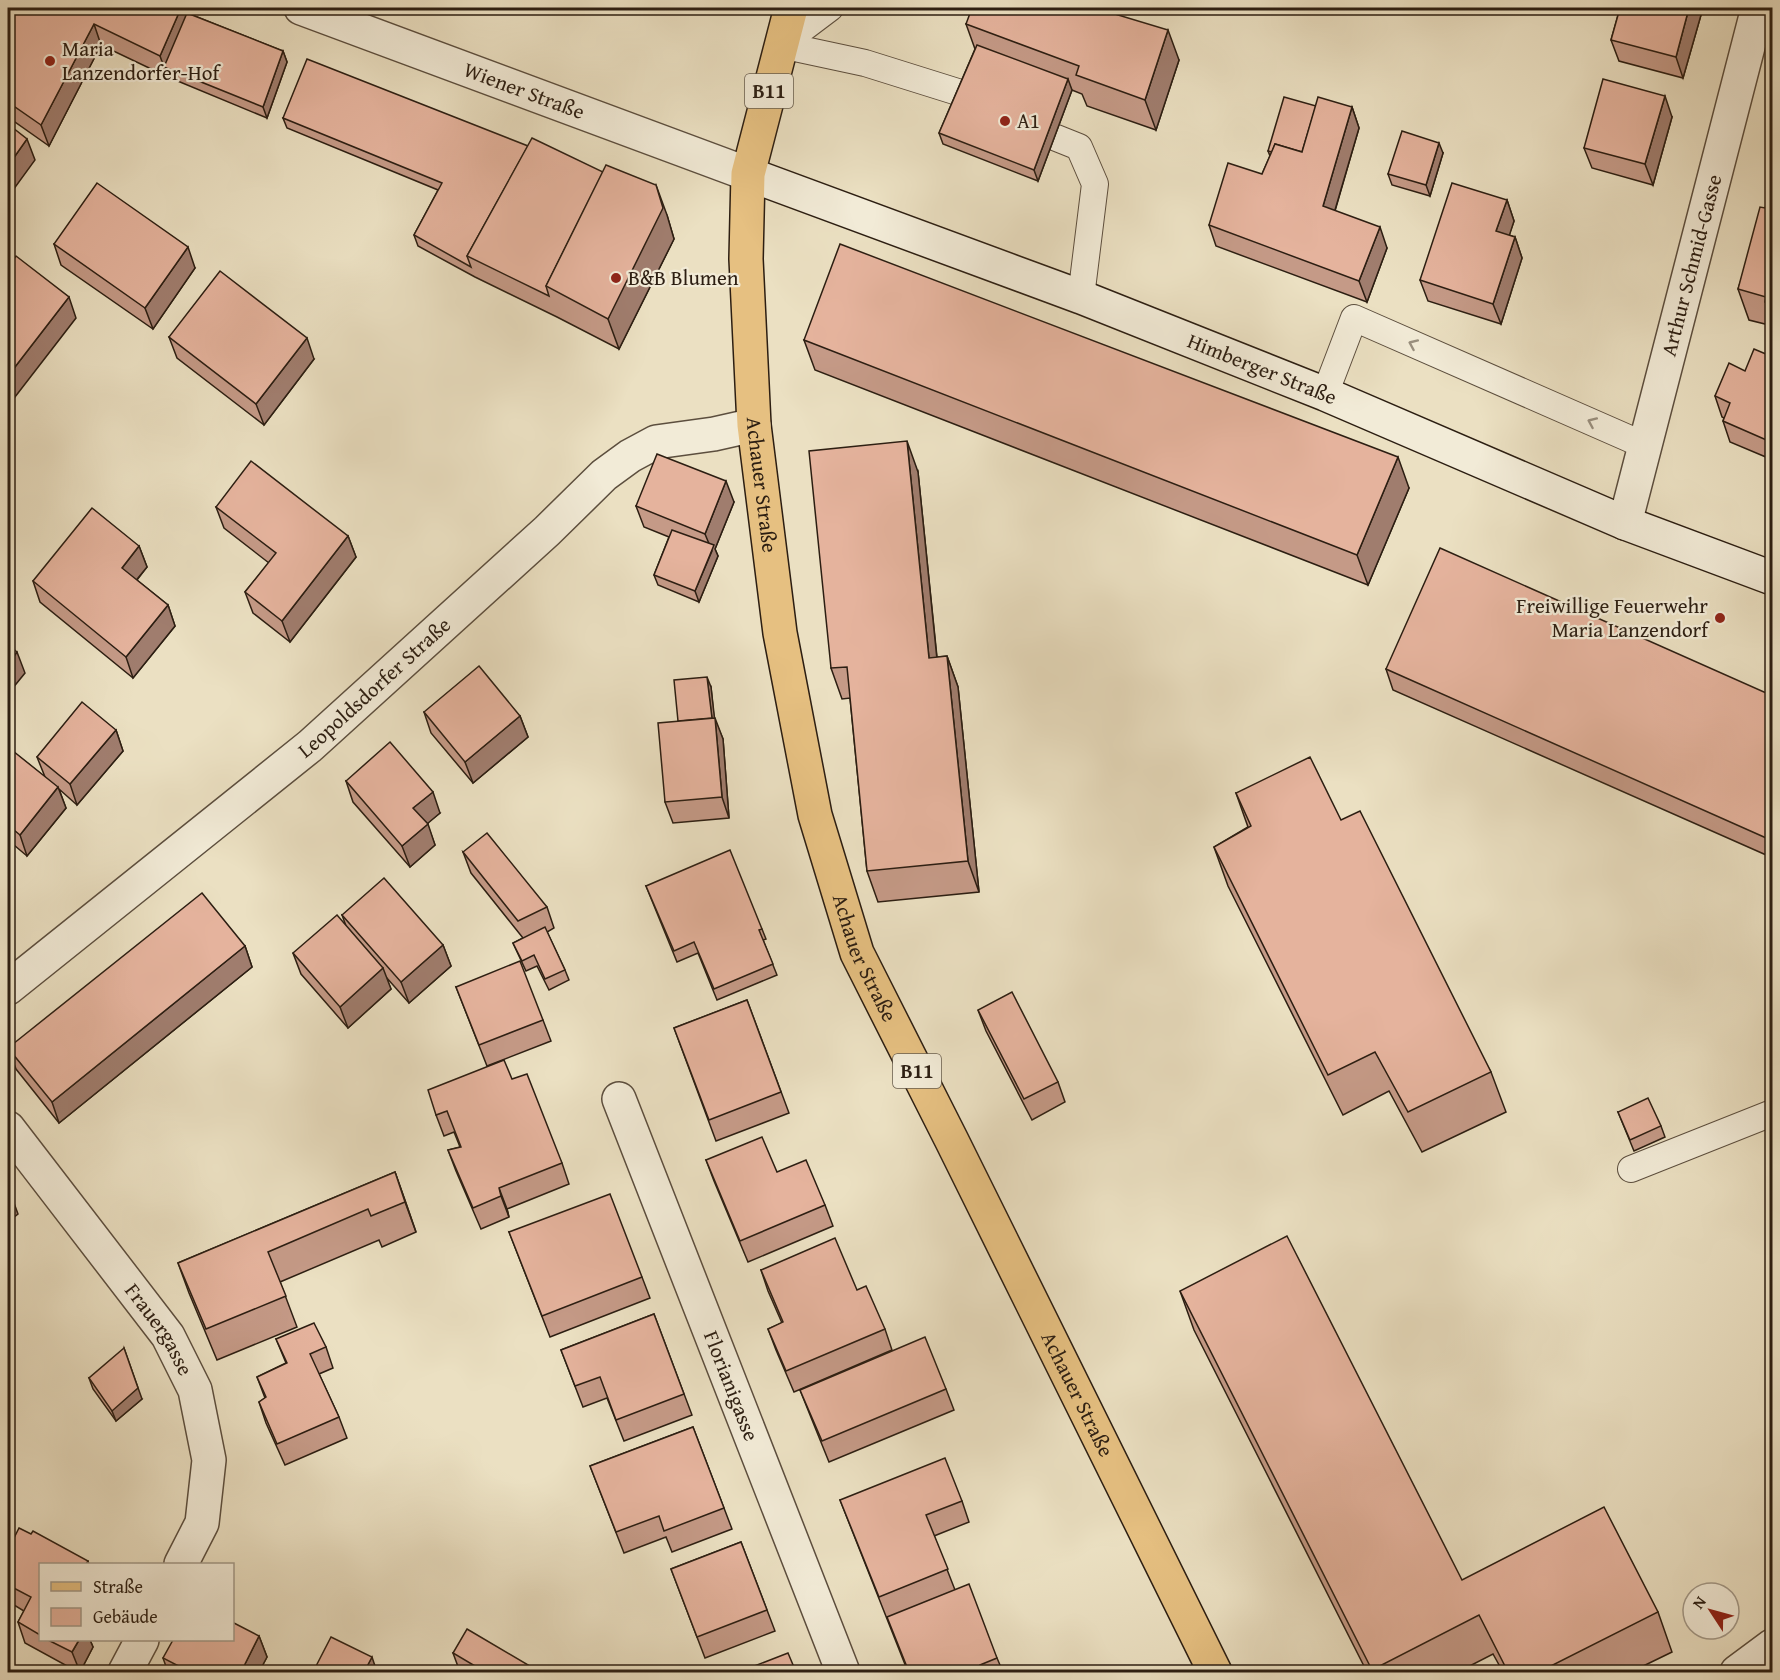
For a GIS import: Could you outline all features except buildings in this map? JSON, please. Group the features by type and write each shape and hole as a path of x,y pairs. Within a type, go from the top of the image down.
{"main road":[{"name":"B11","path":"748,174 791,8"},
{"name":"Achauer Straße","path":"748,174 746,259 754,425 780,633 815,815 857,953 1215,1672"}],"street":[{"name":"Wiener Straße","path":"301,8 748,174"},
{"name":"Arthur Schmid-Gasse","path":"1625,524 1758,8"},
{"name":"Himberger Straße","path":"748,174 1081,297 1325,393 1625,524 1773,578"},
{"name":"Leopoldsdorfer Straße","path":"8,988 310,746 547,531 604,475 621,462 656,442 714,434 754,425"},
{"name":"Florianigasse","path":"619,1099 843,1672"},
{"name":"Frauergasse","path":"8,1128 168,1336 195,1390 209,1460 202,1523 181,1563"},
{"path":"125,1672 141,1641"},
{"path":"1737,1672 1773,1646"}],"lane":[{"path":"781,45 830,8"},
{"path":"781,45 865,63 964,94"},
{"path":"1054,136 1078,147 1095,184 1081,297"},
{"path":"1325,393 1354,318 1646,446"},
{"path":"1631,1169 1773,1113"}],"place":[{"name":"Maria Lanzendorfer-Hof","path":"50,61"},
{"name":"A1","path":"1005,121"},
{"name":"B&B Blumen","path":"616,278"},
{"name":"Freiwillige Feuerwehr Maria Lanzendorf","path":"1720,618"}]}
